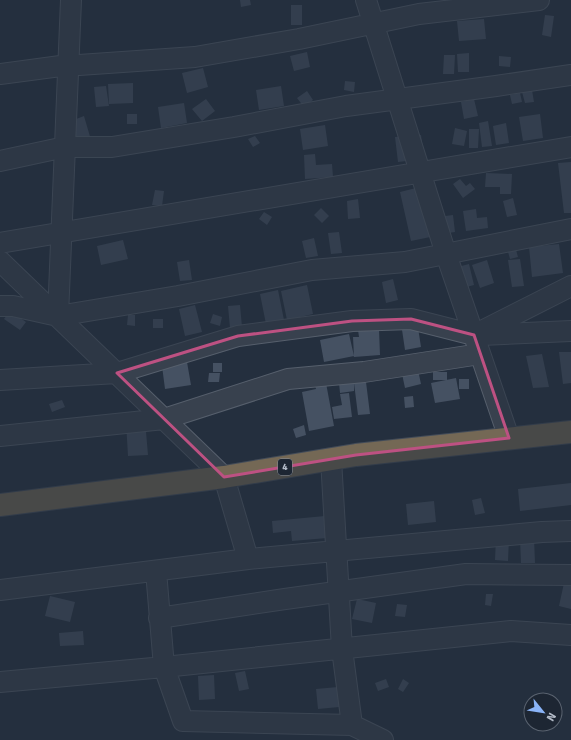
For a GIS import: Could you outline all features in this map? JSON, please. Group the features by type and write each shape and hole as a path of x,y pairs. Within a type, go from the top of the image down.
{"highway":[{"name":"4","path":"0,505 224,477 356,455 571,432"}],"street":[{"path":"58,316 71,0"},
{"path":"366,0 446,254 509,438"},
{"path":"0,74 68,65 194,57 299,39 419,14 539,0"},
{"path":"0,161 65,147 112,147 234,127 346,106 571,75"},
{"path":"0,243 571,147"},
{"path":"0,306 12,306 58,316 178,296 312,270 405,262 571,230"},
{"path":"0,261 224,477 248,559"},
{"path":"474,335 571,286"},
{"path":"0,380 117,373 238,336 352,321 412,319 474,335 571,331"},
{"path":"0,436 164,419 288,379 364,372 480,354"},
{"path":"331,459 342,649 352,725"},
{"path":"0,590 248,559 534,533 571,531"},
{"path":"156,571 164,668 183,721 352,725 383,740"},
{"path":"159,618 466,574 571,575"},
{"path":"0,682 164,668 511,631 571,635"}],"highlighted area":[{"path":"411,319 474,335 509,438 356,455 224,477 117,373 238,336 352,321"}],"building":[{"path":"240,0 250,0 251,5 241,7"},
{"path":"291,5 302,5 302,25 291,25"},
{"path":"545,15 554,16 551,37 542,35"},
{"path":"484,19 486,39 459,41 457,21"},
{"path":"307,52 310,67 294,71 290,56"},
{"path":"469,53 469,72 458,72 457,54"},
{"path":"444,55 455,55 454,74 443,74"},
{"path":"499,56 511,57 510,67 499,66"},
{"path":"203,68 208,87 187,93 182,73"},
{"path":"345,81 355,82 354,92 344,90"},
{"path":"133,83 133,103 109,104 108,84"},
{"path":"106,86 109,106 96,107 94,87"},
{"path":"281,86 284,106 259,110 256,90"},
{"path":"532,90 534,102 525,103 522,92"},
{"path":"307,91 313,100 304,107 297,98"},
{"path":"520,93 522,102 512,104 510,95"},
{"path":"206,99 215,111 202,121 192,109"},
{"path":"474,99 478,116 464,119 461,102"},
{"path":"184,103 187,123 161,128 158,107"},
{"path":"127,114 137,114 137,124 127,124"},
{"path":"540,114 543,138 523,141 519,117"},
{"path":"84,116 91,140 78,144 71,121"},
{"path":"488,121 492,146 482,147 479,123"},
{"path":"506,123 509,143 496,145 493,126"},
{"path":"325,125 328,146 303,150 300,129"},
{"path":"455,128 467,131 464,146 452,144"},
{"path":"469,129 479,129 478,148 469,148"},
{"path":"421,135 424,159 398,162 395,137"},
{"path":"255,136 260,143 253,147 248,139"},
{"path":"315,154 316,165 332,164 333,177 305,179 304,155"},
{"path":"571,162 571,213 564,213 558,163"},
{"path":"486,173 512,174 511,194 500,194 500,187 485,187"},
{"path":"460,179 466,186 470,183 475,189 463,198 453,184"},
{"path":"424,186 435,236 411,241 400,192"},
{"path":"155,190 164,191 162,206 152,205"},
{"path":"513,198 517,215 507,217 503,201"},
{"path":"358,199 360,218 348,219 347,201"},
{"path":"321,208 329,216 322,223 314,215"},
{"path":"476,209 477,218 487,217 488,228 466,231 463,211"},
{"path":"264,212 272,217 267,225 259,219"},
{"path":"453,215 455,232 440,234 438,217"},
{"path":"339,232 342,253 331,254 328,233"},
{"path":"314,238 318,256 306,258 302,241"},
{"path":"123,240 128,259 101,265 97,246"},
{"path":"559,244 563,273 532,277 529,247"},
{"path":"515,246 518,257 510,259 507,248"},
{"path":"520,259 524,286 512,287 508,260"},
{"path":"189,260 192,280 180,281 177,262"},
{"path":"487,260 494,283 480,288 472,265"},
{"path":"469,264 474,285 455,290 450,269"},
{"path":"393,279 398,300 386,303 382,282"},
{"path":"307,285 313,314 287,320 281,291"},
{"path":"278,290 284,320 266,324 260,294"},
{"path":"195,305 202,332 185,336 179,309"},
{"path":"240,305 242,327 230,328 228,306"},
{"path":"10,311 26,322 20,330 4,319"},
{"path":"213,314 222,317 220,326 210,323"},
{"path":"128,315 135,315 135,326 127,325"},
{"path":"153,319 163,319 163,328 153,328"},
{"path":"417,321 421,347 405,350 401,323"},
{"path":"379,329 380,355 354,357 353,337 359,337 358,330"},
{"path":"349,334 354,356 324,362 320,340"},
{"path":"559,352 571,352 571,383 563,384"},
{"path":"542,354 549,387 533,388 526,356"},
{"path":"187,362 191,385 165,389 162,366"},
{"path":"213,363 222,363 222,372 213,372"},
{"path":"418,370 421,384 405,388 402,374"},
{"path":"433,372 447,372 447,380 433,380"},
{"path":"209,373 220,373 219,382 208,382"},
{"path":"456,378 460,399 435,403 431,383"},
{"path":"459,379 469,379 469,389 459,389"},
{"path":"354,382 354,391 340,393 339,383"},
{"path":"366,382 370,414 358,415 354,383"},
{"path":"326,383 334,426 309,431 302,392 316,389 315,385"},
{"path":"349,393 352,417 334,419 332,407 342,405 340,394"},
{"path":"413,396 414,407 405,408 404,397"},
{"path":"62,400 65,407 52,412 49,404"},
{"path":"145,420 148,455 128,456 126,422"},
{"path":"304,425 306,435 296,438 293,429"},
{"path":"571,483 571,505 520,511 518,489"},
{"path":"481,498 485,513 475,515 472,500"},
{"path":"434,501 436,522 408,525 406,504"},
{"path":"325,516 327,538 292,541 291,531 273,533 272,521"},
{"path":"496,538 509,538 508,561 495,560"},
{"path":"520,538 534,538 535,563 521,563"},
{"path":"564,583 571,585 571,609 559,606"},
{"path":"486,594 493,594 491,606 485,605"},
{"path":"50,596 75,602 70,622 45,616"},
{"path":"357,599 376,603 372,623 352,619"},
{"path":"397,604 407,605 405,617 395,616"},
{"path":"83,631 84,645 60,646 59,633"},
{"path":"245,671 249,689 239,691 235,673"},
{"path":"214,675 215,699 199,700 198,676"},
{"path":"386,679 389,687 378,691 375,683"},
{"path":"403,679 409,683 403,692 398,689"},
{"path":"338,687 339,707 318,709 316,689"}]}
